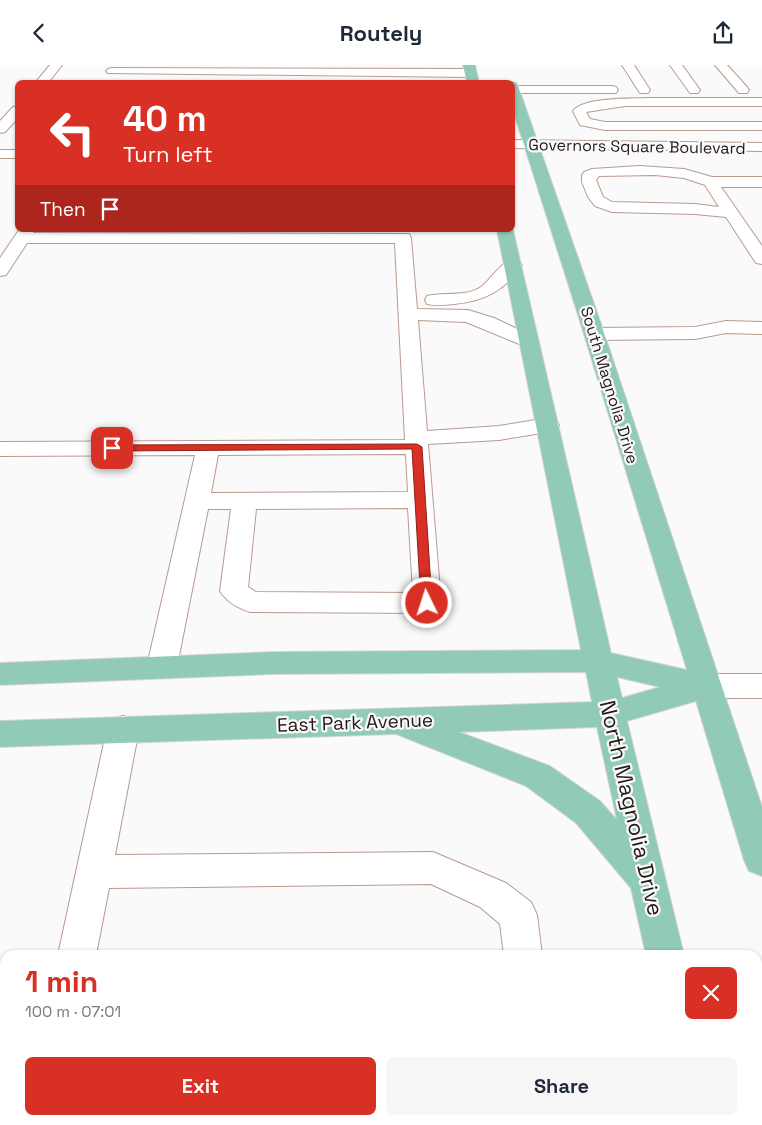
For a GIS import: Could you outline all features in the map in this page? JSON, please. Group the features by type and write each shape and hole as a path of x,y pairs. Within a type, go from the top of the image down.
{"main road":[{"name":"South Magnolia Drive","path":"515,92 592,326 706,686"},
{"path":"505,232 598,661"},
{"name":"East Park Avenue","path":"0,674 274,663 598,661 706,686"},
{"name":"North Magnolia Drive","path":"598,661 664,950"},
{"path":"706,686 762,860"},
{"name":"East Park Avenue","path":"0,734 610,714 706,686"},
{"path":"396,721 538,776 588,811 649,882"}],"street":[{"path":"38,65 55,66"},
{"path":"116,65 112,71 279,68 418,69 471,73"},
{"path":"628,65 644,90"},
{"path":"515,83 587,90 699,90 676,65"},
{"path":"721,65 743,90 762,100"},
{"path":"43,80 55,66"},
{"path":"587,90 595,105"},
{"path":"724,90 743,90"},
{"path":"735,104 758,115 756,126 605,126 585,121 579,111 582,108 595,105 735,104 762,100"},
{"path":"595,105 708,107 731,117 731,122 724,126"},
{"path":"0,129 15,113"},
{"name":"Governors Square Boulevard","path":"515,145 534,150 762,156"},
{"name":"Governors Square Boulevard","path":"515,154 534,150 762,147"},
{"path":"0,154 15,154"},
{"path":"731,213 695,209 618,208 606,206 597,201 588,179 589,175 597,172 673,172 692,173 710,182 762,182"},
{"path":"710,182 762,259"},
{"path":"0,271 24,234 388,234 403,238 427,603 250,602 234,591 244,501"},
{"path":"408,307 472,297 487,291 513,265"},
{"path":"408,307 468,316 487,322 529,342"},
{"path":"592,326 696,333 726,327 762,328"},
{"path":"0,449 208,448 417,442 499,433 548,425"},
{"path":"162,666 208,448"},
{"path":"198,501 420,500"},
{"name":"East Park Avenue","path":"706,686 762,686"},
{"path":"78,950 123,729"},
{"path":"93,872 433,867 493,895 518,915 522,950"}],"route":[{"path":"112,448 417,447 427,603"}]}
